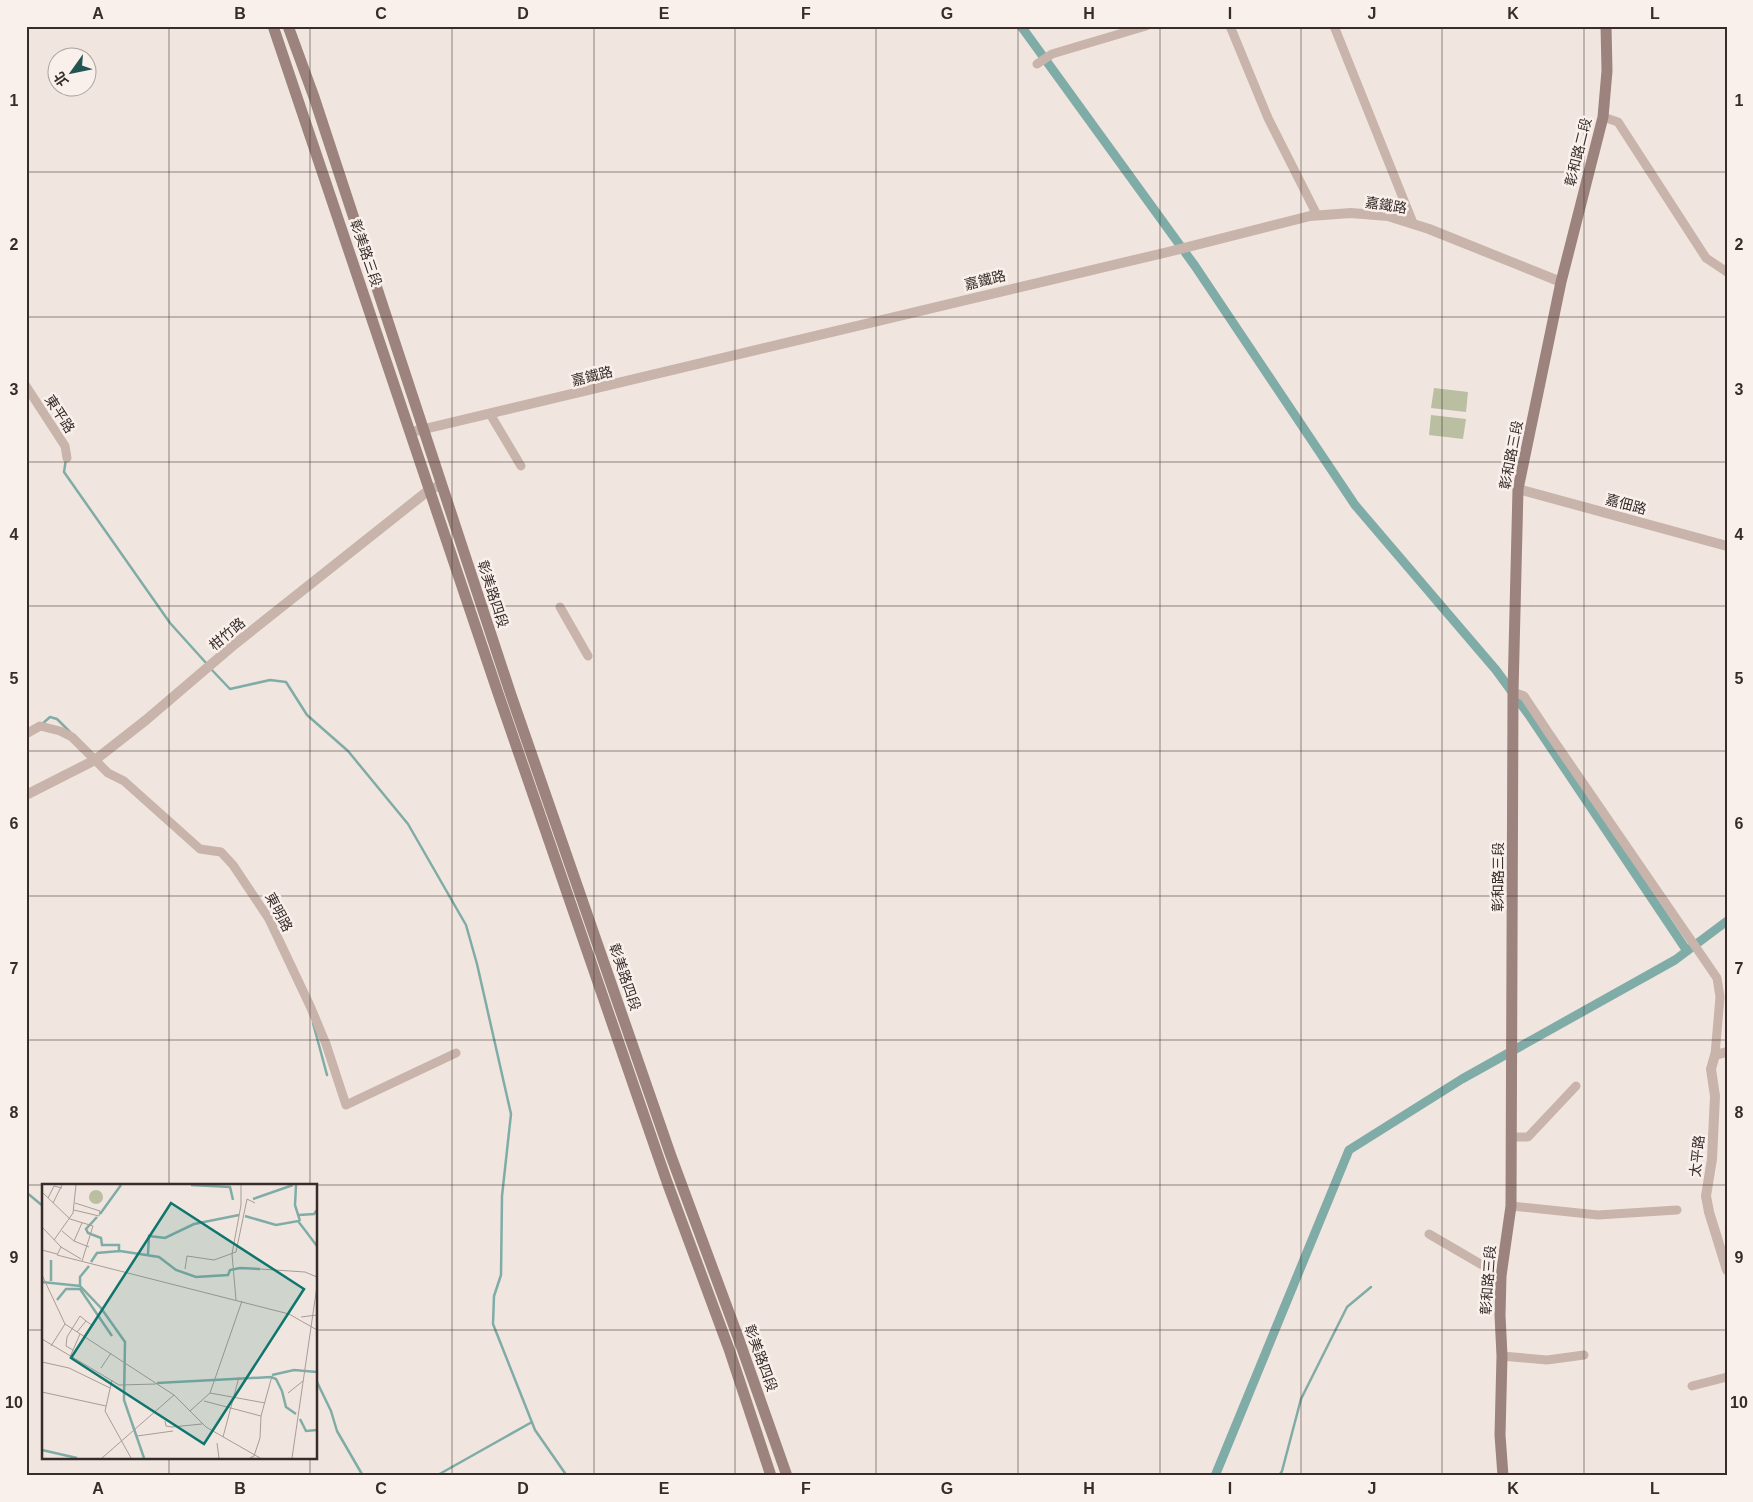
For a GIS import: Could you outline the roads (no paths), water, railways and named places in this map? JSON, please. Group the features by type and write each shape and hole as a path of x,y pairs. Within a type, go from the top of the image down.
{"main road":[{"name":"彰美路三段","path":"273,26 411,432 428,490"},
{"name":"彰美路三段","path":"288,26 314,97 441,485"},
{"name":"彰和路二段","path":"1561,282 1603,117 1607,70 1606,26"},
{"name":"彰和路三段","path":"1504,1476 1500,1435 1502,1356 1500,1316 1501,1276 1511,1206 1513,692 1518,489 1561,282"},
{"name":"彰美路四段","path":"441,485 507,683 661,1128 787,1476"},
{"name":"彰美路四段","path":"428,490 667,1182 729,1349 771,1476"}],"street":[{"path":"1039,62 1052,54 1146,26"},
{"path":"1230,26 1268,118 1317,215"},
{"path":"1334,26 1413,223"},
{"path":"1603,117 1618,122 1706,258 1727,272"},
{"name":"嘉鐵路","path":"411,432 1317,215 1351,213 1388,216 1413,223 1561,282"},
{"name":"東平路","path":"26,386 65,446 67,458"},
{"path":"490,414 520,466"},
{"name":"柑竹路","path":"26,795 95,760 146,720 235,644 428,490 441,485"},
{"name":"嘉佃路","path":"1518,489 1727,546"},
{"path":"560,607 588,656"},
{"path":"1513,692 1524,696 1717,978 1720,997 1715,1055 1727,1052"},
{"name":"東明路","path":"26,734 40,726 72,736 108,773 124,782 200,849 221,852 233,865 269,919 326,1044 346,1104 456,1053"},
{"name":"太平路","path":"1715,1055 1711,1069 1715,1096 1712,1159 1706,1196 1727,1270"},
{"path":"1511,1137 1528,1137 1576,1086"},
{"path":"1511,1206 1598,1215 1677,1210"},
{"path":"1429,1234 1501,1276"},
{"path":"1502,1356 1547,1360 1584,1355"},
{"path":"1692,1386 1727,1377"}],"waterway":[{"path":"1021,26 1195,266 1355,505 1496,670 1529,715 1687,951"},
{"path":"66,459 64,472 170,623 207,664"},
{"path":"210,668 230,689 270,680 286,682 307,715 348,751 408,824 466,925 477,964 511,1114 502,1196 501,1275 494,1296 493,1324 535,1430 567,1476"},
{"path":"41,725 50,717 57,719 70,732"},
{"path":"1215,1476 1349,1150 1462,1079 1675,960 1727,921"},
{"path":"313,1023 327,1075"},
{"path":"26,1192 42,1205"},
{"path":"1279,1476 1282,1471 1301,1399 1347,1307 1371,1287"},
{"path":"318,1384 331,1411 337,1431 363,1476"},
{"path":"436,1476 532,1422"}]}
